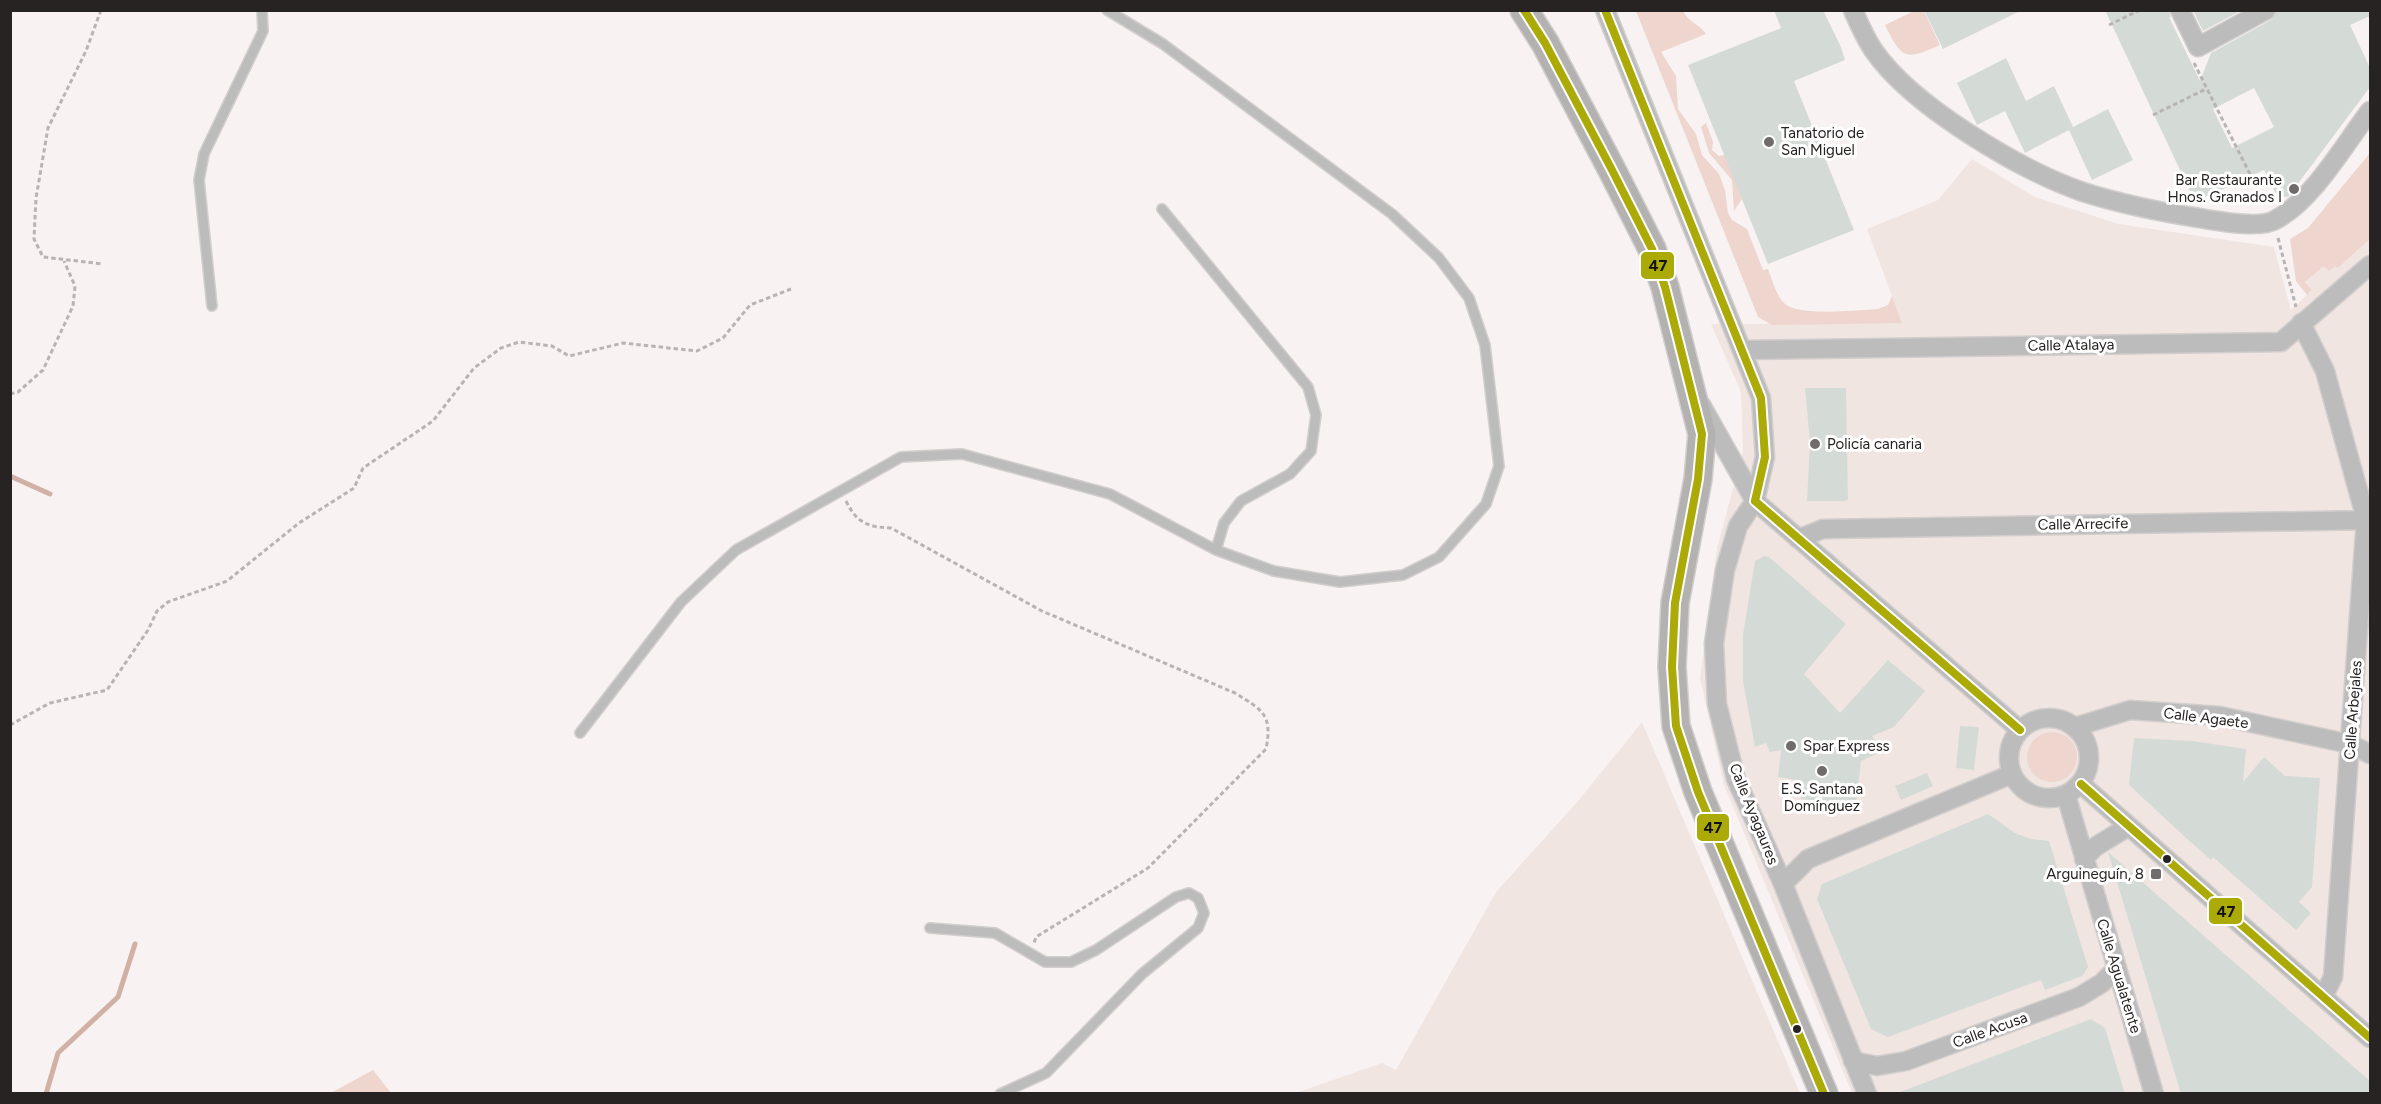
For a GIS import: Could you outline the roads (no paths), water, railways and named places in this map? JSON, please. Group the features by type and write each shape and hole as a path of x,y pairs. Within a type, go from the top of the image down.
{"main road":[{"path":"1524,10 1545,44 1652,249 1665,287 1692,391 1701,434 1702,454 1675,603 1672,667 1676,726 1698,792 1824,1094"}],"street":[{"name":"Calle Ayagaures","path":"1605,10 1761,398 1765,457 1755,501 1738,526 1725,570 1714,643 1717,704 1736,779 1783,884 1867,1094"},
{"path":"1853,10 1875,52 1904,84 1957,124 2008,157 2082,191 2132,206 2210,220 2273,222 2302,200 2370,111"},
{"path":"2180,10 2195,53 2266,10"},
{"name":"Calle Atalaya","path":"1743,350 2281,342 2370,265"},
{"name":"Calle Arbejales","path":"2301,323 2325,371 2368,520 2333,976 2323,997"},
{"path":"1857,348 1870,363"},
{"path":"1692,391 1755,501 2019,730"},
{"name":"Calle Arrecife","path":"1798,539 1823,529 2368,520"},
{"name":"Calle Agaete","path":"2075,727 2130,710 2220,716 2350,744 2370,754"},
{"path":"2046,718 2064,720 2075,727 2088,748 2087,772 2073,789 2053,798 2028,793 2012,774 2009,751 2019,730 2029,723 2046,718"},
{"path":"1783,884 1808,859 2012,774"},
{"path":"2073,789 2129,826 2370,1038"},
{"name":"Calle Agualatente","path":"2073,789 2084,859 2154,1094"},
{"path":"2084,859 2095,847 2129,826"},
{"name":"Calle Acusa","path":"1853,1061 1877,1066 1906,1061 2079,997 2102,982 2116,968"}],"lane":[{"path":"212,306 199,180 204,154 263,31 262,10"},
{"path":"580,733 681,602 736,550 901,457 962,454 1110,494 1216,550 1274,572 1340,582 1404,575 1439,557 1486,504 1499,465 1485,345 1469,298 1439,258 1392,214 1163,44 1107,10"},
{"path":"1162,209 1308,387 1316,415 1311,451 1290,474 1241,501 1224,523 1216,550"},
{"path":"930,928 995,933 1045,962 1071,962 1096,950 1176,897 1189,893 1198,898 1204,913 1198,928 1142,974 1046,1073 999,1094"}],"waterway":[{"path":"10,476 50,494"},
{"path":"46,1094 58,1053 118,997 135,944"}],"place":[{"name":"Tanatorio de San Miguel","path":"1769,142"},
{"name":"Bar Restaurante Hnos. Granados I","path":"2294,189"},
{"name":"Policía canaria","path":"1815,444"},
{"name":"Spar Express","path":"1791,746"},
{"name":"E.S. Santana Domínguez","path":"1822,771"},
{"name":"Arguineguín, 8","path":"2156,874"}]}
